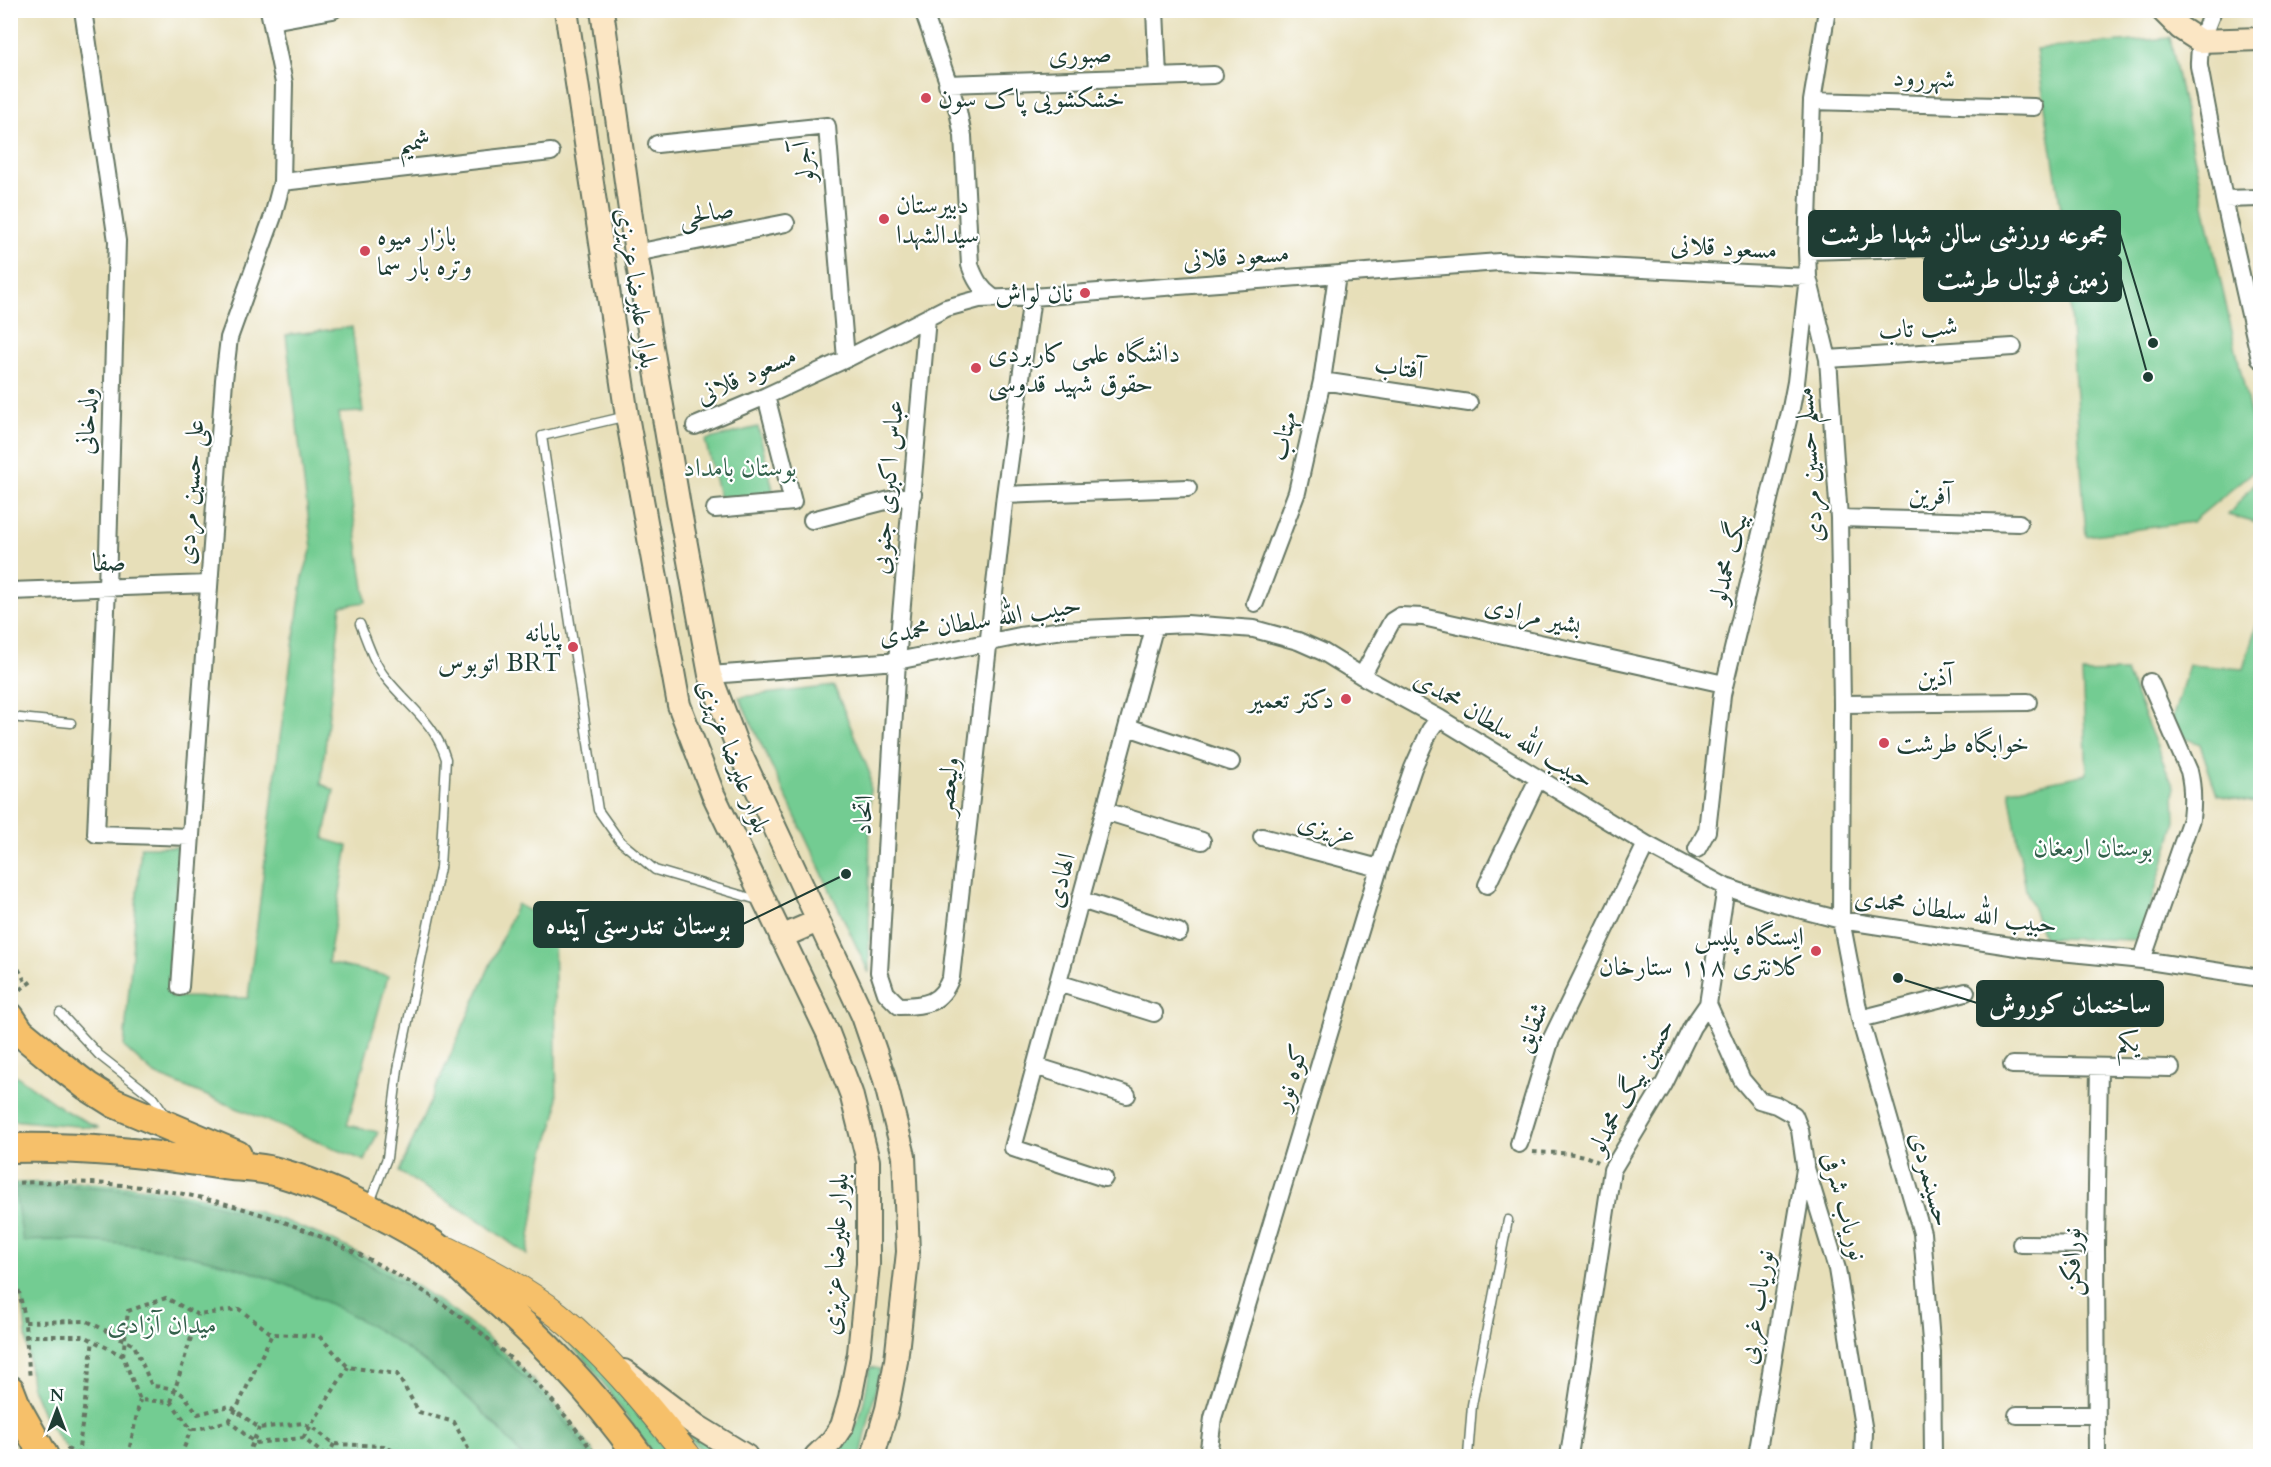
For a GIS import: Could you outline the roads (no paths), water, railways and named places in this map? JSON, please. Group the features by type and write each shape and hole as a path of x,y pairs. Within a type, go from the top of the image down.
{"highway":[{"path":"10,1017 20,1032 87,1086 114,1103 368,1209 428,1241 552,1350 600,1403 639,1456"},
{"path":"10,1148 83,1148 272,1170"},
{"path":"21,1387 17,1408 54,1450"}],"main road":[{"name":"بلوار علیرضا عزیزی","path":"566,10 627,416 679,705 713,794 828,1033 851,1093 868,1161 868,1264 859,1353 842,1426 832,1441 816,1456"},
{"name":"بلوار علیرضا عزیزی","path":"602,10 636,253 710,675 739,751 873,1044 904,1156 908,1252 896,1361 887,1409 873,1456"},
{"path":"2162,10 2180,28 2200,41 2260,39"},
{"path":"674,681 710,675"},
{"path":"781,937 818,921"},
{"path":"428,1241 481,1266 558,1315 603,1357 688,1456"},
{"path":"859,1353 896,1361"},
{"path":"603,1357 697,1426 746,1456"}],"street":[{"name":"ولدخانی","path":"83,10 117,242 107,588 96,834 190,837"},
{"path":"271,16 333,10"},
{"path":"923,10 958,111 963,136 970,265 974,278 992,297"},
{"path":"1155,10 1158,77"},
{"name":"مسلم حسین مردی","path":"1827,10 1812,101 1807,250 1808,277 1828,360 1839,518 1842,704 1841,920"},
{"path":"2213,10 2200,41 2199,66 2224,199 2260,359"},
{"name":"علی حسین مردی","path":"180,987 223,391 229,338 273,216 282,182 284,83 271,16"},
{"name":"صبوری","path":"947,84 1214,75"},
{"name":"شهررود","path":"1812,101 2034,107"},
{"name":"آجرلو","path":"657,144 826,126 846,359"},
{"name":"شمیم","path":"282,182 551,152"},
{"path":"2224,199 2260,198"},
{"name":"صالحی","path":"636,253 786,223"},
{"path":"1807,250 2017,245"},
{"name":"مسعود قلانی","path":"695,426 846,359 956,304 992,297 1032,297 1499,262 1808,277"},
{"name":"مهتاب","path":"1255,603 1297,492 1322,381 1337,275"},
{"name":"بیگ محمدلو","path":"1697,849 1707,831 1719,710 1724,684 1791,408 1808,277"},
{"name":"ولیعصر","path":"879,972 886,993 899,1006 929,1004 947,988 951,977 1005,495 1032,297"},
{"name":"عباس اکبری جنوبی","path":"897,661 927,318"},
{"name":"شب تاب","path":"1828,360 2013,347"},
{"name":"آفتاب","path":"1322,381 1469,403"},
{"path":"715,509 794,502 766,396"},
{"path":"1005,495 1188,488"},
{"path":"812,520 913,494"},
{"name":"آفرین","path":"1839,518 2019,523"},
{"name":"صفا","path":"10,591 209,584"},
{"name":"بشیر مرادی","path":"1362,676 1392,621 1400,616 1423,617 1724,684"},
{"name":"حبیب الله سلطان محمدی","path":"710,675 897,661 1063,630 1187,624 1254,629 1298,641 1323,652 1439,718 1646,844 1726,887 1767,901 1841,920 2030,949 2142,960 2260,978"},
{"name":"الهادی","path":"1104,1179 1012,1148 1155,626"},
{"name":"اتحاد","path":"879,972 897,661"},
{"path":"2142,960 2191,819 2193,804 2192,785 2188,771 2150,682"},
{"name":"آذین","path":"1842,704 2028,702"},
{"name":"کوه نور","path":"1208,1456 1213,1418 1380,868 1413,768 1430,730 1439,718"},
{"path":"1128,727 1231,762"},
{"path":"1487,885 1538,778"},
{"path":"1105,811 1202,841"},
{"name":"عزیزی","path":"1262,837 1380,868"},
{"name":"شقایق","path":"1519,1144 1550,1042 1646,844"},
{"name":"حسین بیگ محمدلو","path":"1569,1456 1612,1170 1664,1084 1692,1027 1708,1004 1726,887"},
{"path":"1081,900 1179,932"},
{"name":"حسینمردی","path":"1841,920 1860,1019 1922,1233 1932,1353 1934,1456"},
{"path":"1058,983 1154,1013"},
{"path":"1860,1019 1966,992"},
{"name":"نوریاب شرقی","path":"1708,1004 1742,1080 1759,1100 1776,1105 1794,1115 1800,1130 1805,1165 1837,1269 1864,1432 1863,1456"},
{"name":"یکم","path":"2012,1065 2171,1068"},
{"path":"1035,1066 1126,1095"},
{"name":"نورافکن","path":"2097,1456 2096,1245 2099,1068"},
{"name":"نوریاب غربی","path":"1757,1456 1805,1165"},
{"path":"2021,1244 2096,1245"},
{"path":"2017,1415 2097,1415"}],"lane":[{"path":"627,416 542,436 598,810 620,840 655,870 764,902"},
{"path":"360,624 384,676 430,726 446,759 440,868 398,1069 387,1158 368,1209"},
{"path":"10,717 72,723"},
{"path":"60,1013 99,1055 154,1098 174,1129"},
{"path":"1468,1456 1472,1405 1508,1220"}],"place":[{"name":"خشکشویی پاک سون","path":"926,98"},
{"name":"دبيرستان سیدالشهدا","path":"884,219"},
{"name":"بازار میوه وتره بار سما","path":"365,251"},
{"name":"نان لواش","path":"1085,293"},
{"name":"مجموعه ورزشی سالن شهدا طرشت","path":"2153,343"},
{"name":"دانشگاه علمی کاربردی حقوق شهید قدوسی","path":"976,368"},
{"name":"زمین فوتبال طرشت","path":"2148,377"},
{"name":"پایانه اتوبوس BRT","path":"573,647"},
{"name":"دکتر تعمیر","path":"1346,699"},
{"name":"خوابگاه طرشت","path":"1884,743"},
{"name":"بوستان تندرستی آینده","path":"846,874"},
{"name":"ایستگاه پلیس کلانتری ۱۱۸ ستارخان","path":"1816,951"},
{"name":"ساختمان کوروش","path":"1898,978"}],"park label":[{"name":"بوستان بامداد","path":"740,467"},
{"name":"بوستان ارمغان","path":"2093,847"},
{"name":"میدان آزادی","path":"162,1324"}]}
